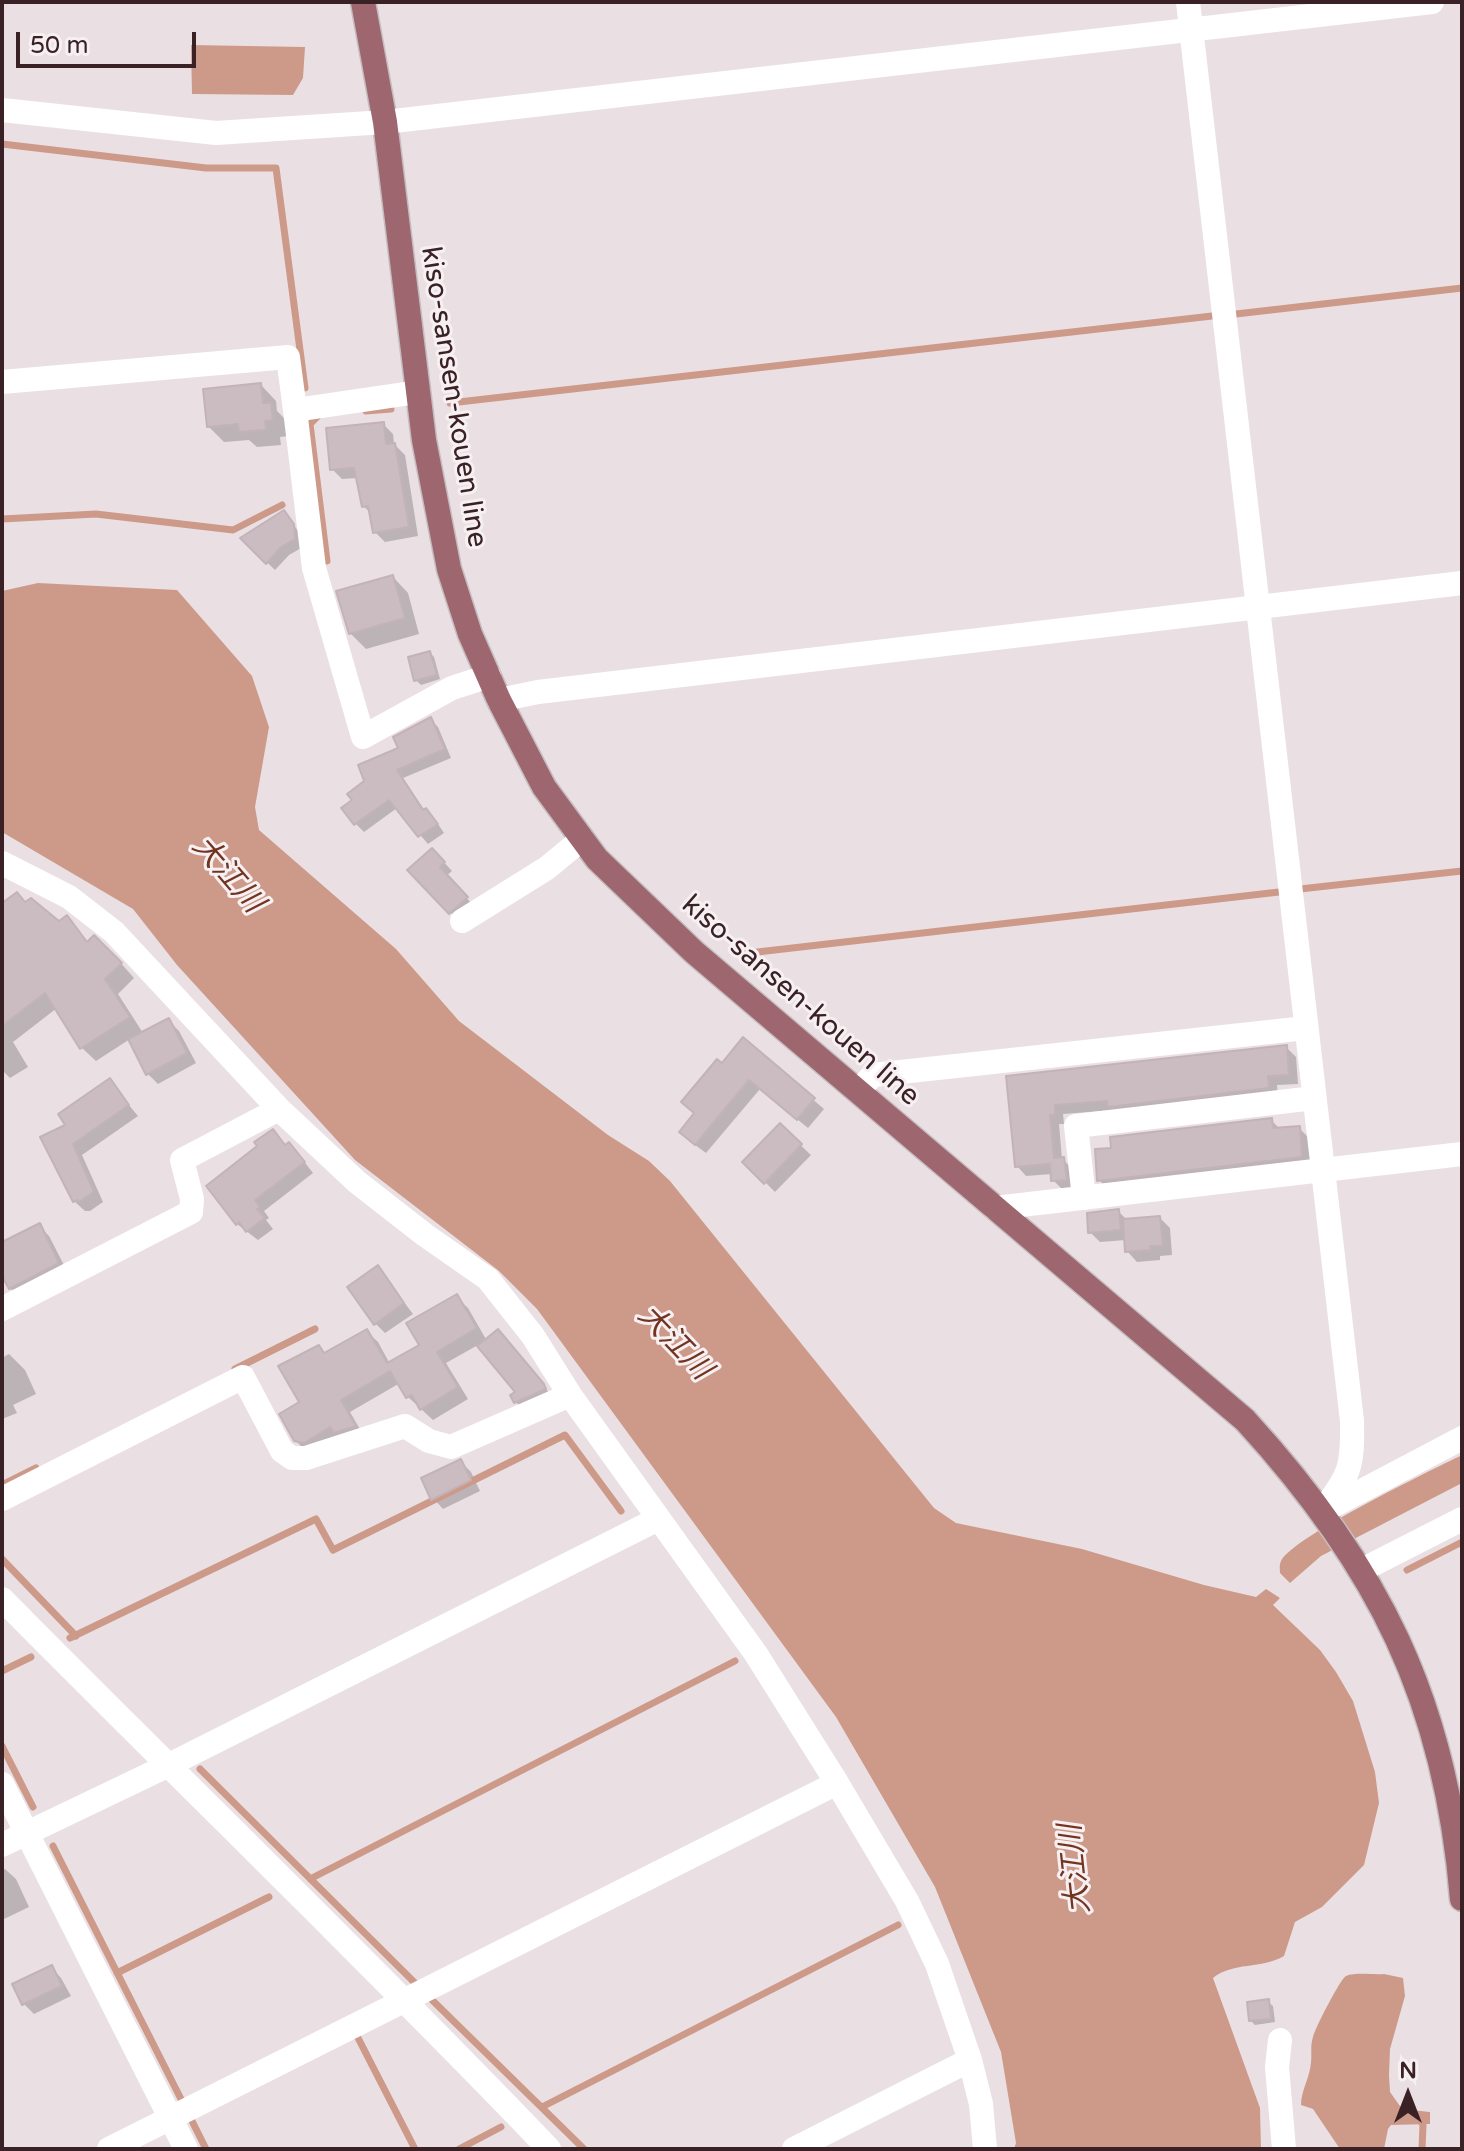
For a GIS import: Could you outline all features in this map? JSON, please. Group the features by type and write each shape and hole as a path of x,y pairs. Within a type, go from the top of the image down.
{"main road":[{"name":"kiso-sansen-kouen line","path":"363,2 385,122 424,440 449,569 470,634 499,700 544,787 597,859 694,952 1245,1420 1286,1465 1356,1561 1388,1616 1418,1686 1458,1816 1462,1899"}],"street":[{"path":"1188,2 1352,1421 1353,1452 1345,1481 1325,1515"},
{"path":"2,110 216,133 385,122 1432,2"},
{"path":"2,382 288,357 314,568 363,737 452,688 489,676"},
{"path":"295,410 418,392"},
{"path":"499,700 553,690 1462,583"},
{"path":"462,921 547,868 582,839"},
{"path":"2,863 69,897 114,932 279,1109 357,1182 488,1279 533,1336 570,1395 756,1654 907,1901 937,1964 970,2060 981,2104 985,2149"},
{"path":"858,1091 873,1075 1306,1028"},
{"path":"1084,1198 1076,1126 1314,1098"},
{"path":"2,1309 191,1212 192,1199 182,1160 279,1109"},
{"path":"995,1208 1462,1154"},
{"path":"2,1499 243,1377 282,1451 292,1458 306,1458 405,1426 429,1441 451,1447 570,1395"},
{"path":"1325,1515 1462,1438"},
{"path":"1398,1552 1408,1533 1462,1505"},
{"path":"2,1845 167,1766 658,1519"},
{"path":"1356,1561 1398,1552 1462,1519"},
{"path":"2,1599 406,2000 549,2149"},
{"path":"109,2149 837,1783"},
{"path":"2,1784 186,2149"},
{"path":"1280,2040 1277,2067 1284,2149"},
{"path":"794,2149 970,2060"}],"water":[{"path":"191,45 305,47 303,78 293,95 192,94"},
{"name":"大江川","path":"38,583 177,590 252,676 269,727 255,807 259,830 396,949 459,1021 608,1135 649,1161 670,1181 934,1508 956,1523 1082,1549 1256,1597 1266,1589 1280,1598 1273,1605 1320,1650 1353,1701 1375,1772 1379,1803 1364,1865 1322,1907 1295,1922 1284,1956 1229,1970 1213,1978 1260,2108 1261,2149 1014,2149 1016,2143 1001,2052 935,1887 836,1717 537,1309 499,1271 355,1160 177,965 133,909 2,832 2,591"},
{"path":"1462,1455 1462,1483 1321,1556 1290,1583 1280,1573 1281,1561 1310,1536"},
{"path":"1384,1974 1403,1978 1405,1996 1390,2049 1390,2092 1402,2109 1430,2112 1430,2124 1391,2125 1384,2149 1340,2149 1313,2109 1301,2105 1310,2068 1312,2040 1328,2004 1346,1976"}],"building":[{"path":"261,383 263,403 271,403 273,420 265,421 266,430 239,432 238,424 207,427 203,389"},
{"path":"384,422 386,444 395,443 409,527 373,533 368,506 362,507 354,468 330,470 326,428"},
{"path":"284,510 294,524 295,539 281,547 266,564 240,538"},
{"path":"393,575 405,618 349,634 336,591"},
{"path":"430,651 437,675 414,681 408,657"},
{"path":"431,717 445,749 397,770 423,810 426,808 438,824 418,837 389,800 354,825 341,808 352,800 347,794 364,781 358,765 398,748 393,737"},
{"path":"432,848 445,862 440,867 468,897 449,914 407,870"},
{"path":"17,892 25,902 31,898 59,921 67,915 87,942 94,935 122,963 105,979 130,1017 80,1049 45,993 2,1026 2,903"},
{"path":"169,1018 187,1053 146,1075 128,1039"},
{"path":"743,1037 815,1098 797,1120 749,1080 695,1145 679,1132 694,1113 681,1102 717,1059 722,1063"},
{"path":"1287,1045 1289,1075 1268,1076 1269,1088 1108,1107 1107,1101 1055,1105 1055,1115 1050,1115 1054,1158 1064,1157 1067,1180 1051,1181 1050,1164 1015,1167 1006,1076"},
{"path":"110,1078 129,1105 73,1144 94,1192 79,1202 73,1202 40,1137 65,1125 58,1114"},
{"path":"1272,1118 1273,1128 1300,1126 1302,1157 1097,1181 1095,1149 1111,1148 1110,1137"},
{"path":"780,1123 802,1144 764,1184 742,1162"},
{"path":"273,1129 285,1145 289,1142 305,1162 255,1200 260,1207 257,1209 265,1218 246,1232 239,1222 236,1225 206,1186 257,1146 254,1142"},
{"path":"1119,1209 1121,1230 1088,1233 1087,1213"},
{"path":"1160,1216 1163,1246 1125,1252 1123,1219"},
{"path":"40,1223 59,1263 9,1289 2,1276 2,1242"},
{"path":"378,1265 404,1303 374,1325 347,1287"},
{"path":"457,1294 477,1328 437,1352 458,1387 420,1410 412,1395 406,1398 390,1371 341,1400 356,1426 334,1433 330,1427 304,1443 294,1441 279,1414 299,1402 278,1366 319,1345 324,1353 367,1329 387,1363 419,1345 406,1323"},
{"path":"498,1329 546,1389 514,1403 510,1395 515,1392 477,1346"},
{"path":"461,1459 471,1480 431,1500 421,1478"},
{"path":"52,1965 62,1986 22,2005 12,1984"},
{"path":"1269,1999 1271,2019 1249,2021 1247,2002"}],"waterway":[{"path":"2,144 206,168 276,168 305,388"},
{"path":"1236,314 1462,288"},
{"path":"450,403 1212,316"},
{"path":"366,411 391,409"},
{"path":"318,416 310,424 327,561"},
{"path":"2,519 96,514 233,530 282,505"},
{"path":"1300,889 1462,871"},
{"path":"740,954 1279,892"},
{"path":"235,1369 315,1329"},
{"path":"70,1638 316,1519 333,1550 565,1435 621,1511"},
{"path":"2,1485 36,1468"},
{"path":"1407,1570 1462,1542"},
{"path":"2,1559 76,1636"},
{"path":"2,1671 31,1657"},
{"path":"310,1879 735,1661"},
{"path":"2,1746 33,1807"},
{"path":"200,1769 420,1988"},
{"path":"53,1846 184,2105"},
{"path":"117,1973 269,1897"},
{"path":"542,2107 898,1925"},
{"path":"430,1998 584,2149"},
{"path":"355,2032 415,2149"},
{"path":"190,2117 206,2149"},
{"path":"1420,2120 1423,2125 1422,2149"},
{"path":"459,2149 501,2127"}]}
